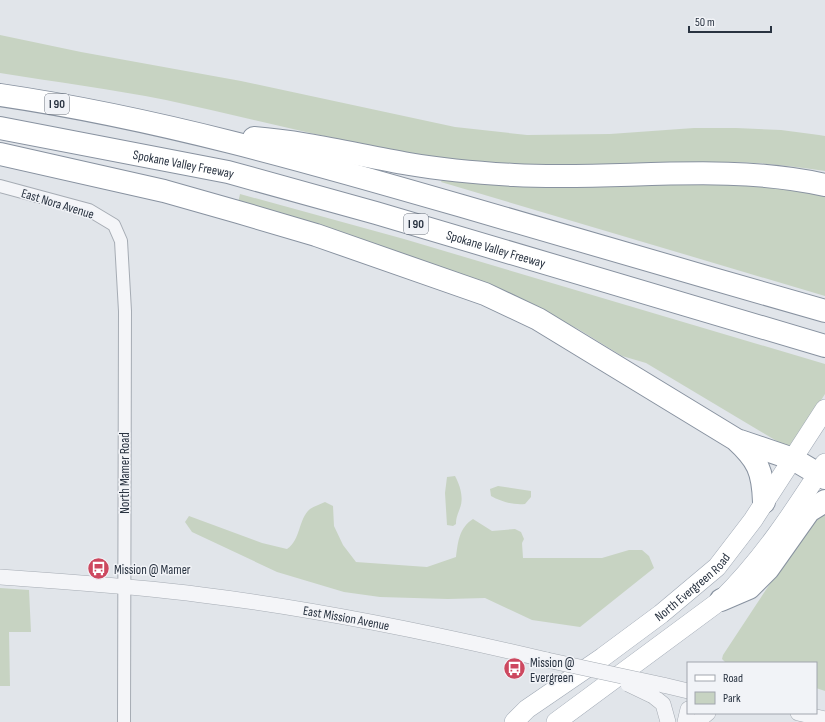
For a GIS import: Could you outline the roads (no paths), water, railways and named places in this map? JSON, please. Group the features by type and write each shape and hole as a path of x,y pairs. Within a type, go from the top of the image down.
{"highway":[{"name":"I 90","path":"0,95 114,115 194,133 350,174 825,311"},
{"name":"Spokane Valley Freeway","path":"0,128 228,172 383,215 825,346"},
{"path":"194,133 283,140 410,164 461,171 543,176 736,173 792,179 825,185"},
{"path":"0,154 164,191 238,212 389,260 485,294 538,319 735,439 749,452 759,466 763,483 764,502"},
{"path":"735,439 793,459 823,472"},
{"path":"721,600 749,588 768,569 809,511 825,501"}],"main road":[{"name":"North Evergreen Road","path":"514,722 527,709 603,657 690,592 717,567 753,520 825,409"},
{"name":"North Evergreen Road","path":"556,722 721,600 734,588 789,520 823,472"}],"street":[{"name":"East Nora Avenue","path":"0,186 89,210 114,225"},
{"name":"North Mamer Road","path":"114,225 122,241 125,311 124,722"},
{"name":"East Mission Avenue","path":"0,577 124,586 225,598 378,623 602,672 658,690"},
{"path":"668,722 658,690 687,691"},
{"path":"697,722 707,714"},
{"path":"802,716 825,719"}],"place":[{"name":"Mission @ Mamer","path":"99,569"},
{"name":"Mission @ Evergreen","path":"515,669"}]}
